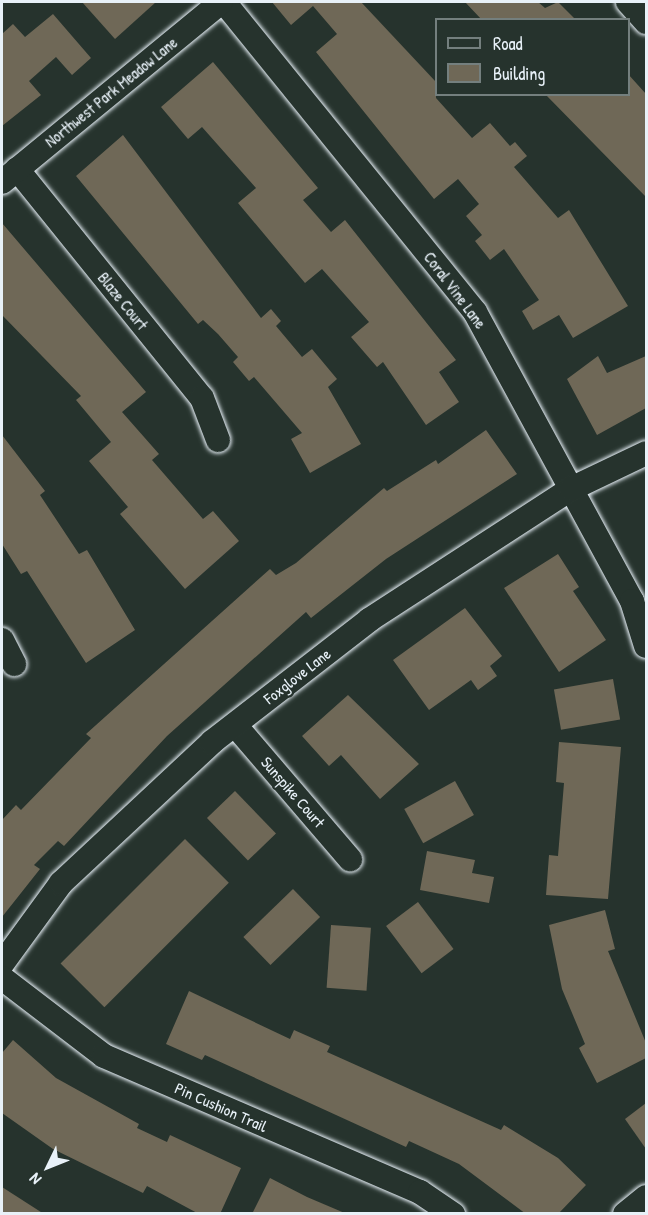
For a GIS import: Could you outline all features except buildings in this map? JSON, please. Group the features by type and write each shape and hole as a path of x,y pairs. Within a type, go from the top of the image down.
{"street":[{"name":"Northwest Park Meadow Lane","path":"9,176 222,2"},
{"name":"Coral Vine Lane","path":"222,2 475,312 632,601 646,646"},
{"path":"628,2 646,22"},
{"name":"Blaze Court","path":"9,176 202,398 218,440"},
{"name":"Foxglove Lane","path":"2,964 61,883 235,724 369,620 571,489 646,453"},
{"path":"2,640 14,664"},
{"name":"Sunspike Court","path":"235,724 350,859"},
{"name":"Pin Cushion Trail","path":"2,978 104,1056 420,1192 453,1214"},
{"path":"625,1214 646,1197"}]}
